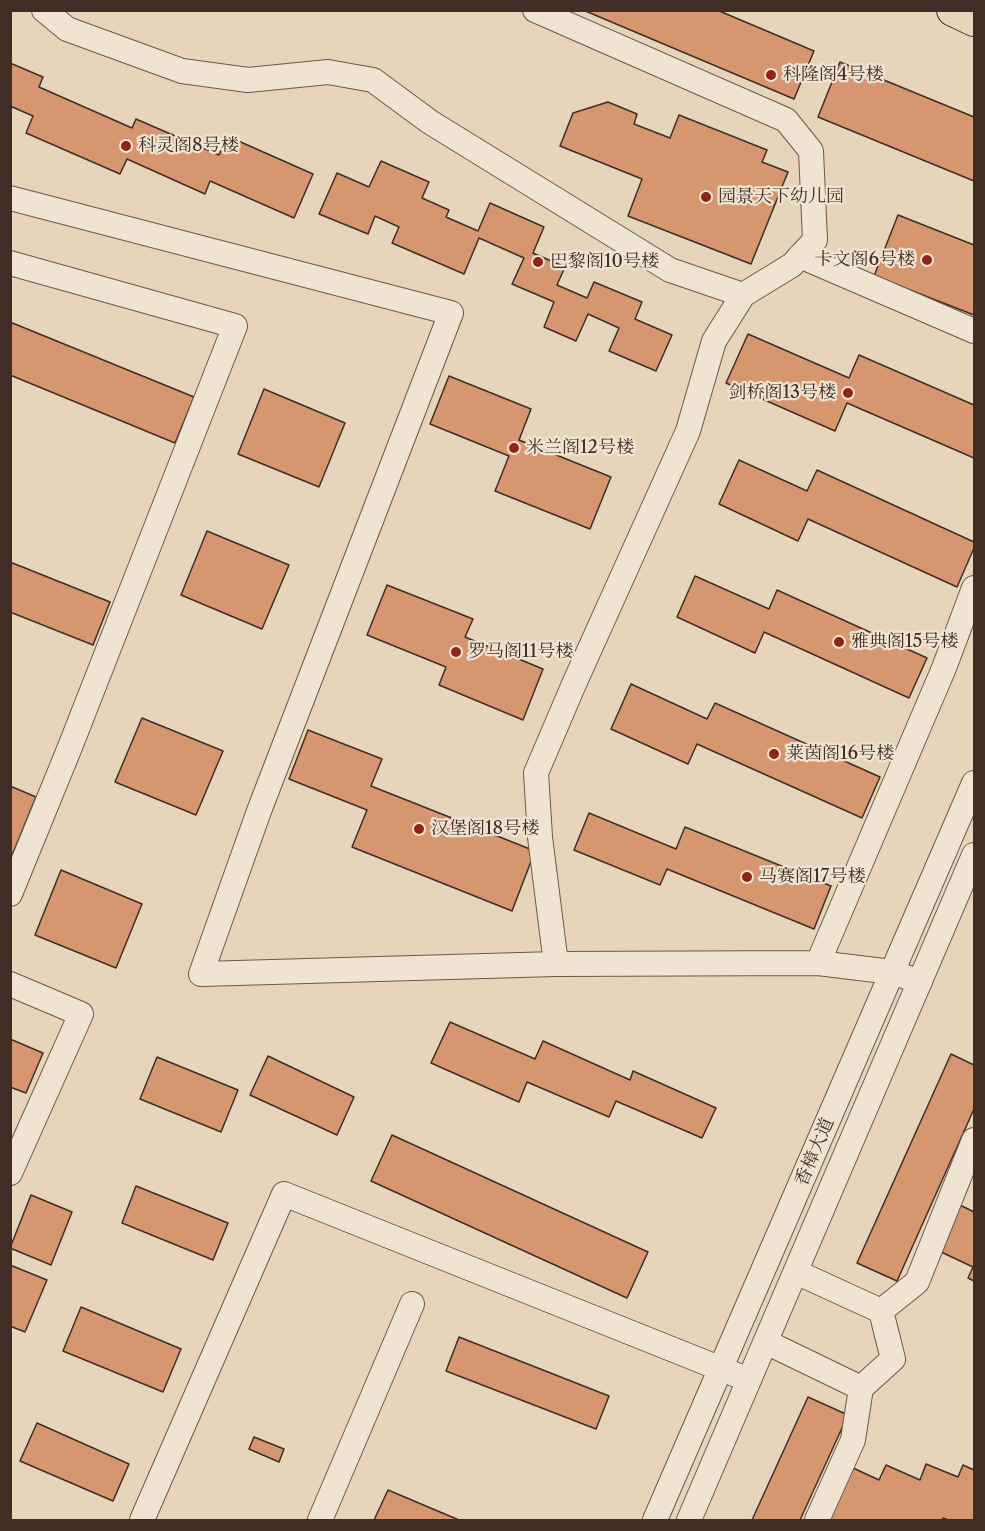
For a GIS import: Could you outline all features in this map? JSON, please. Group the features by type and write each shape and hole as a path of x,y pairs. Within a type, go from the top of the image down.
{"main road":[{"path":"953,10 975,20"}],"street":[{"path":"44,10 67,29 182,71 248,80 328,72 373,80 430,122 670,270 743,295"},
{"path":"535,10 786,120 811,151 815,240 792,265 743,295 714,341 688,431 536,773 540,837 556,964"},
{"path":"10,198 451,313 259,811 201,974 556,964 818,963 892,972 920,982"},
{"path":"800,256 975,331"},
{"path":"10,263 235,326 10,894"},
{"path":"818,963 944,668 975,588"},
{"name":"香樟大道","path":"655,1521 975,783"},
{"name":"香樟大道","path":"689,1521 975,855"},
{"path":"10,984 81,1014 10,1173"},
{"path":"881,1311 917,1282 975,1140"},
{"path":"142,1521 284,1194 750,1380"},
{"path":"796,1272 881,1311"},
{"path":"320,1521 412,1304"},
{"path":"818,1521 853,1440 861,1388 892,1359 881,1311"},
{"path":"766,1342 861,1388"}],"building":[{"name":"科隆阁4号楼","path":"583,10 717,10 814,51 794,99"},
{"path":"840,62 974,117 974,181 818,117"},
{"name":"科灵阁8号楼","path":"10,63 43,77 39,87 132,128 136,119 219,155 227,136 313,174 294,218 210,181 205,194 127,159 120,174 26,133 33,116 10,106"},
{"name":"园景天下幼儿园","path":"608,102 637,114 634,124 670,138 679,115 767,150 762,162 788,172 751,264 628,216 642,179 560,146 573,113"},
{"name":"巴黎阁10号楼","path":"381,161 429,182 422,198 449,210 446,217 478,231 490,203 544,227 533,253 565,267 557,285 587,298 594,282 642,302 635,319 672,335 656,371 609,351 619,328 588,314 576,341 544,327 554,302 512,284 524,258 479,238 464,274 392,243 399,227 375,216 368,234 319,214 337,173 369,187"},
{"name":"卡文阁6号楼","path":"898,215 974,245 974,315 874,276"},
{"path":"10,322 194,397 175,443 10,375"},
{"name":"剑桥阁13号楼","path":"748,334 849,378 859,355 974,405 974,458 847,403 835,431 726,383"},
{"name":"米兰阁12号楼","path":"449,376 531,409 519,440 611,477 590,529 495,491 509,456 430,424"},
{"path":"264,389 345,423 319,487 238,454"},
{"path":"739,460 807,491 817,470 974,542 974,548 957,587 808,519 798,541 719,504"},
{"path":"207,531 289,565 262,629 181,595"},
{"path":"10,562 110,602 93,645 10,612"},
{"name":"雅典阁15号楼","path":"695,576 769,609 777,590 927,658 909,698 764,632 755,653 677,617"},
{"name":"罗马阁11号楼","path":"387,585 473,619 465,637 543,669 523,720 439,685 446,667 367,635"},
{"name":"莱茵阁16号楼","path":"631,684 707,719 715,703 880,777 862,818 697,744 688,764 611,729"},
{"path":"142,718 223,751 196,815 115,782"},
{"name":"汉堡阁18号楼","path":"308,730 382,759 371,786 535,851 512,911 352,847 367,810 289,779"},
{"path":"10,786 36,797 13,853 10,852"},
{"name":"马赛阁17号楼","path":"589,813 676,849 685,827 831,886 814,929 667,869 660,885 574,850"},
{"path":"61,870 142,904 116,968 35,935"},
{"path":"450,1022 535,1059 543,1041 630,1080 633,1071 716,1108 702,1138 616,1101 609,1117 527,1082 519,1102 431,1063"},
{"path":"10,1039 43,1053 26,1093 10,1087"},
{"path":"951,1054 974,1065 974,1109 897,1281 857,1263"},
{"path":"268,1056 354,1097 337,1135 250,1095"},
{"path":"157,1057 238,1090 221,1132 140,1099"},
{"path":"392,1135 648,1252 627,1298 371,1181"},
{"path":"136,1186 228,1223 213,1260 122,1223"},
{"path":"31,1195 72,1212 51,1265 10,1248"},
{"path":"960,1205 974,1212 974,1281 968,1278 973,1267 939,1251"},
{"path":"10,1265 47,1280 25,1332 10,1326"},
{"path":"81,1307 181,1349 163,1392 63,1351"},
{"path":"459,1337 609,1396 596,1429 446,1371"},
{"path":"808,1397 848,1415 800,1520 752,1520"},
{"path":"37,1423 129,1464 113,1501 20,1461"},
{"path":"254,1437 284,1449 279,1462 249,1449"},
{"path":"926,1464 958,1477 963,1465 974,1470 974,1520 943,1518 942,1520 830,1520 851,1467 879,1480 886,1465 920,1480"},
{"path":"388,1490 459,1520 374,1520"}],"place":[{"name":"科隆阁4号楼","path":"771,75"},
{"name":"科灵阁8号楼","path":"126,146"},
{"name":"园景天下幼儿园","path":"706,197"},
{"name":"卡文阁6号楼","path":"927,260"},
{"name":"巴黎阁10号楼","path":"538,262"},
{"name":"剑桥阁13号楼","path":"848,393"},
{"name":"米兰阁12号楼","path":"514,448"},
{"name":"雅典阁15号楼","path":"839,642"},
{"name":"罗马阁11号楼","path":"456,652"},
{"name":"莱茵阁16号楼","path":"774,754"},
{"name":"汉堡阁18号楼","path":"419,829"},
{"name":"马赛阁17号楼","path":"747,877"}]}
